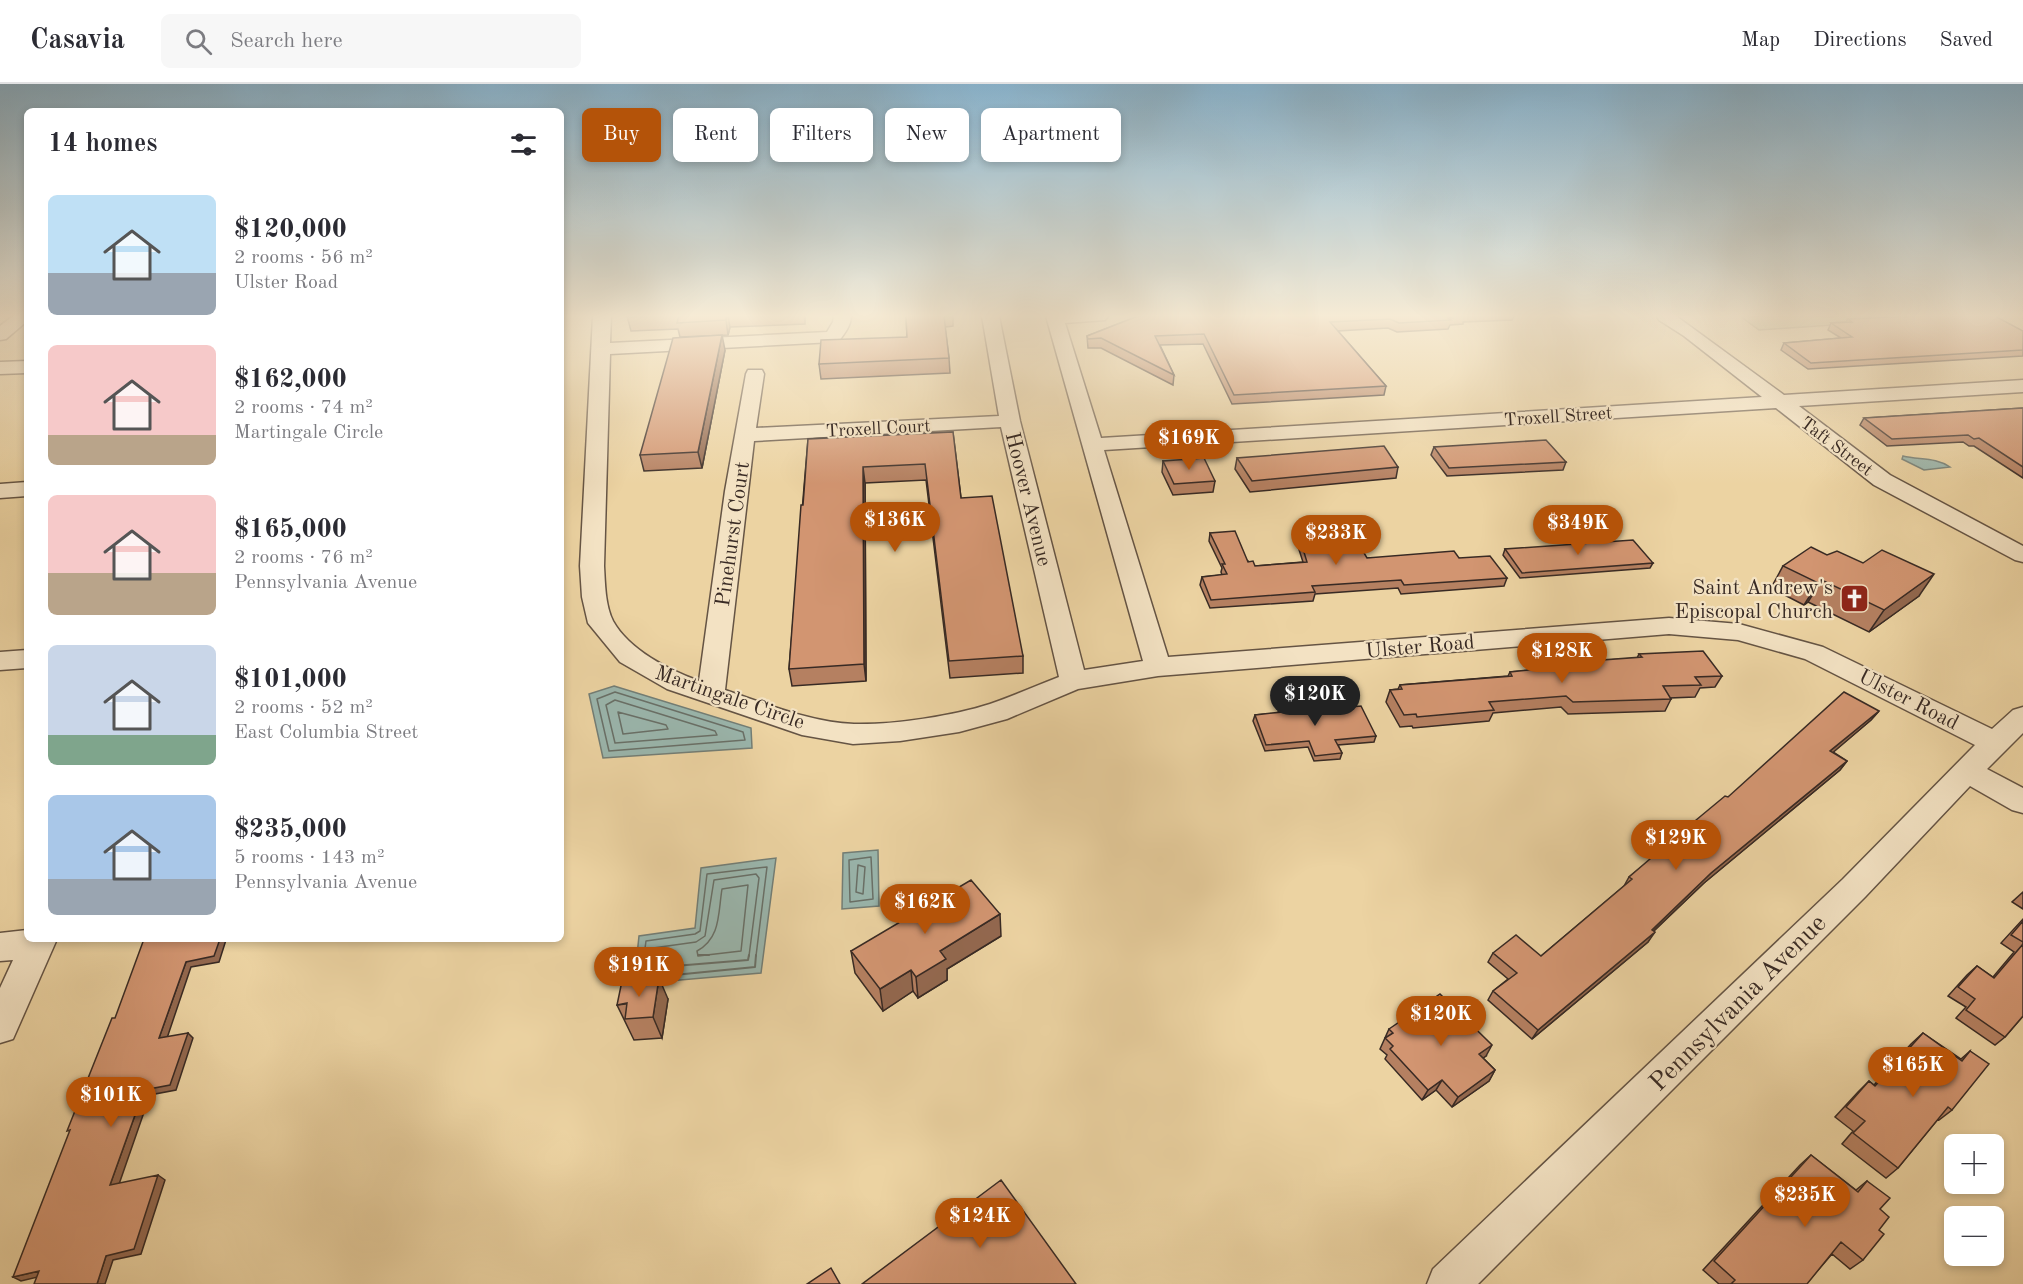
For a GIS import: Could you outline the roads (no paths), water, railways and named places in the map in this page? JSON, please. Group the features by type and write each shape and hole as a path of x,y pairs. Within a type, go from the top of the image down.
{"street":[{"name":"Martingale Circle","path":"599,372 592,566 594,597 601,623 629,656 677,683 802,725 853,734 900,731 959,722 997,712 1073,681"},
{"name":"Hoover Avenue","path":"1001,372 1010,421 1073,681"},
{"path":"1070,372 1158,667"},
{"name":"Taft Street","path":"1741,372 1882,480 2023,555"},
{"name":"Pinehurst Court","path":"711,694 736,491 755,374"},
{"name":"Troxell Street","path":"1092,445 2023,386"},
{"name":"Troxell Court","path":"746,435 1010,421"},
{"path":"0,490 24,489"},
{"name":"Ulster Road","path":"1073,681 1158,667 1669,626 1703,627 1739,632 1814,654 1995,743"},
{"path":"0,662 24,659"},
{"name":"Pennsylvania Avenue","path":"1448,1284 1869,872 1966,771 2023,717"},
{"path":"1966,771 2023,802"},
{"path":"0,947 32,942"},
{"path":"0,1027 39,942"}],"water":[{"path":"1903,456 1933,460 1950,467 1924,470 1902,459"},
{"path":"614,686 751,728 752,748 603,758 589,694"},
{"path":"878,850 879,906 842,909 843,853"},
{"path":"776,858 761,973 634,984 639,936 695,928 701,868"}],"place":[{"name":"Saint Andrew's Episcopal Church","path":"1854,599"}]}
